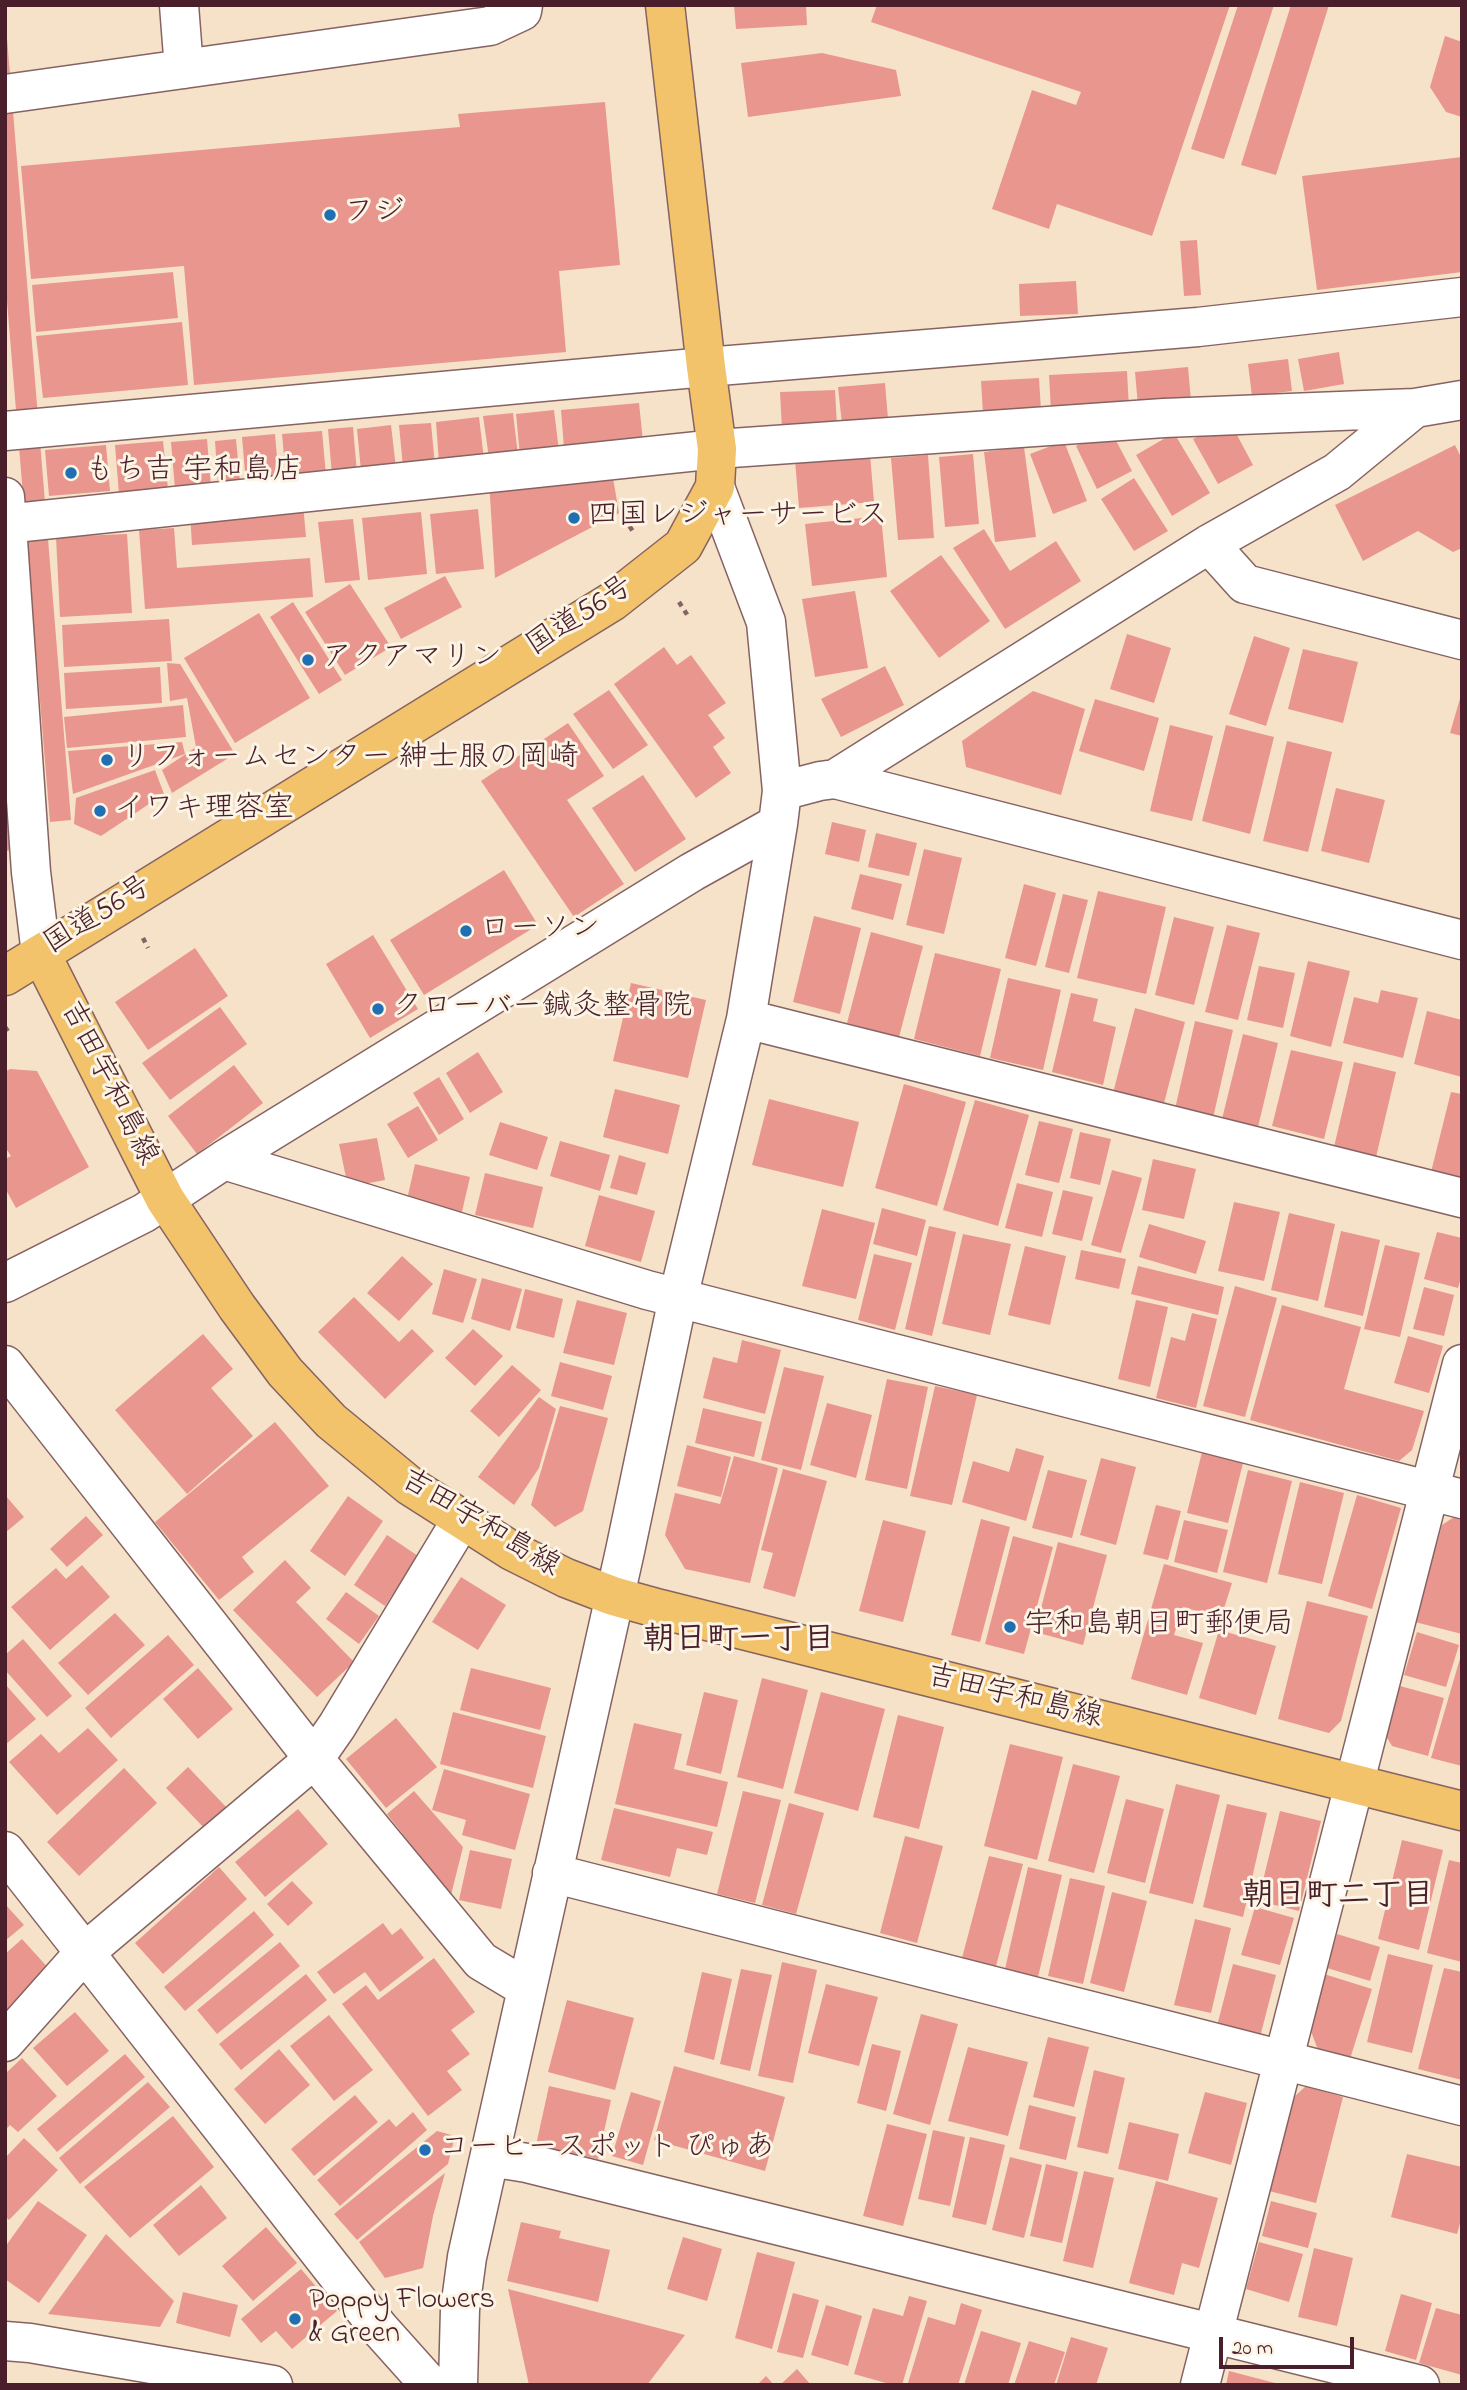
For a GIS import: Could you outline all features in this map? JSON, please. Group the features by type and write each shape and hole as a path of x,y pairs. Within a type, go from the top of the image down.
{"main road":[{"name":"国道56号","path":"5,976 613,601 682,547 715,487 717,449 665,5"},
{"name":"吉田宇和島線","path":"41,954 165,1199 237,1307 285,1371 331,1421 410,1486 512,1551 552,1573 614,1596 1462,1811"}],"street":[{"path":"179,5 184,69"},
{"path":"5,94 490,26 522,11 523,5"},
{"path":"5,430 706,367 1198,327 1462,297"},
{"path":"41,954 31,872 6,515 717,449 1164,418 1415,408 1462,400"},
{"path":"835,779 1209,544 1337,472 1415,408"},
{"path":"458,2385 460,2309 465,2270 678,1298 746,1019 780,808 766,622 715,487"},
{"path":"1209,544 1245,584 1462,640"},
{"path":"5,1283 144,1213 224,1160 692,872 820,781 835,779 1462,940"},
{"path":"746,1019 1462,1198"},
{"path":"224,1160 678,1298 1446,1496"},
{"path":"1200,2385 1354,1784 1446,1496 1462,1364"},
{"path":"5,1365 314,1759 481,1961 526,1988"},
{"path":"5,2042 84,1953 314,1759 337,1726 462,1519"},
{"path":"5,1851 379,2328 430,2385"},
{"path":"552,1873 1462,2106"},
{"path":"490,2157 527,2163 1420,2385"},
{"path":"5,2341 273,2385"}],"path":[{"path":"5,1027 10,1034"}],"building":[{"path":"734,5 806,5 807,25 736,29"},
{"path":"877,5 1230,5 1152,236 1057,204 1049,229 992,209 1032,90 1076,105 1081,92 871,22"},
{"path":"1238,5 1274,5 1224,159 1191,149"},
{"path":"1291,5 1329,5 1276,175 1241,165"},
{"path":"1445,36 1462,42 1462,117 1446,112 1430,87"},
{"path":"5,38 71,820 50,822 5,277"},
{"path":"822,53 896,70 901,96 748,117 741,63"},
{"path":"605,102 620,265 559,271 566,352 194,385 184,266 31,279 21,166 460,127 458,114"},
{"path":"1462,157 1462,272 1317,290 1302,176"},
{"path":"1197,240 1201,295 1184,296 1180,241"},
{"path":"173,272 178,318 36,332 32,285"},
{"path":"1076,281 1078,314 1020,316 1019,284"},
{"path":"182,322 188,385 43,398 36,336"},
{"path":"1339,352 1344,384 1304,391 1298,359"},
{"path":"1288,359 1292,391 1252,396 1248,364"},
{"path":"1188,367 1191,401 1138,406 1135,372"},
{"path":"1127,371 1129,408 1051,411 1049,375"},
{"path":"1039,378 1041,411 983,414 981,381"},
{"path":"885,383 888,419 842,424 838,387"},
{"path":"835,390 837,426 782,429 780,392"},
{"path":"639,403 643,441 564,448 561,410"},
{"path":"554,410 559,451 520,456 516,414"},
{"path":"513,413 518,455 489,458 483,416"},
{"path":"479,417 484,459 439,463 436,422"},
{"path":"1229,420 1253,465 1218,484 1193,439"},
{"path":"431,423 435,466 403,467 399,425"},
{"path":"391,425 396,468 361,471 357,429"},
{"path":"353,427 357,473 332,475 328,429"},
{"path":"1110,429 1132,471 1097,489 1076,446"},
{"path":"322,431 326,475 286,478 282,434"},
{"path":"1174,433 1210,493 1172,516 1136,455"},
{"path":"275,434 279,480 246,483 242,437"},
{"path":"207,439 211,487 175,489 171,442"},
{"path":"236,439 240,482 218,484 215,441"},
{"path":"163,441 168,489 119,494 115,445"},
{"path":"1064,441 1087,501 1053,514 1030,454"},
{"path":"106,445 110,491 49,496 45,450"},
{"path":"1455,445 1462,459 1462,548 1453,552 1418,531 1363,561 1335,505"},
{"path":"1024,447 1036,537 995,542 984,452"},
{"path":"870,454 874,502 799,508 795,460"},
{"path":"973,454 979,524 945,527 939,457"},
{"path":"928,455 934,538 898,540 891,458"},
{"path":"613,478 619,513 495,578 489,480"},
{"path":"1134,478 1168,531 1134,551 1101,499"},
{"path":"303,504 306,537 192,545 190,513"},
{"path":"478,509 484,569 436,574 430,514"},
{"path":"421,512 427,574 368,580 362,518"},
{"path":"881,516 887,577 812,586 805,524"},
{"path":"353,519 360,580 325,583 318,522"},
{"path":"174,528 177,568 310,558 313,597 145,609 139,530"},
{"path":"984,529 1010,571 1056,541 1081,581 1005,629 953,548"},
{"path":"127,534 132,613 60,617 56,537"},
{"path":"941,555 990,621 939,658 890,591"},
{"path":"445,576 462,607 401,639 384,608"},
{"path":"350,584 391,647 345,675 305,612"},
{"path":"855,591 868,668 815,677 802,599"},
{"path":"293,602 342,680 319,694 270,617"},
{"path":"259,613 310,698 235,743 184,658"},
{"path":"169,619 172,661 64,667 62,625"},
{"path":"1127,634 1171,648 1154,703 1110,689"},
{"path":"1254,636 1290,648 1266,726 1229,714"},
{"path":"664,647 677,665 691,655 726,703 708,715 725,738 713,747 731,773 696,798 614,684"},
{"path":"1303,649 1358,662 1343,723 1288,709"},
{"path":"167,663 180,664 235,754 172,793 162,770 196,747 187,698 170,701"},
{"path":"885,666 904,705 841,737 821,699"},
{"path":"160,667 162,703 66,709 64,673"},
{"path":"609,690 648,745 613,769 573,714"},
{"path":"1033,691 1085,709 1061,795 966,767 962,741"},
{"path":"1462,695 1462,736 1450,733"},
{"path":"1095,699 1159,718 1144,771 1079,751"},
{"path":"183,705 186,737 67,748 64,717"},
{"path":"568,723 604,776 567,800 624,884 574,917 481,781"},
{"path":"1170,725 1213,736 1192,821 1150,811"},
{"path":"1226,725 1274,737 1250,834 1202,821"},
{"path":"1287,741 1332,752 1308,852 1263,841"},
{"path":"182,742 185,754 73,794 68,751"},
{"path":"155,770 164,794 101,836 74,824 76,798"},
{"path":"643,775 686,839 635,872 592,808"},
{"path":"5,780 13,850 5,851"},
{"path":"1336,788 1385,800 1369,863 1321,851"},
{"path":"832,822 866,830 859,862 825,854"},
{"path":"876,833 917,843 909,876 868,867"},
{"path":"924,849 962,858 944,934 906,925"},
{"path":"504,870 538,925 424,995 390,940"},
{"path":"860,874 902,884 893,920 851,909"},
{"path":"1024,884 1056,893 1036,966 1005,958"},
{"path":"1098,891 1166,907 1146,994 1077,978"},
{"path":"1063,894 1088,900 1069,973 1045,967"},
{"path":"814,916 861,928 840,1014 793,1002"},
{"path":"1174,917 1214,927 1194,1005 1155,995"},
{"path":"1227,925 1260,933 1238,1020 1205,1012"},
{"path":"871,932 923,946 899,1037 847,1023"},
{"path":"373,935 418,1009 370,1038 326,964"},
{"path":"195,948 228,996 148,1050 115,1002"},
{"path":"935,953 1001,969 980,1056 914,1039"},
{"path":"1308,961 1350,971 1331,1047 1290,1036"},
{"path":"1259,966 1295,973 1283,1028 1247,1020"},
{"path":"1008,978 1061,990 1043,1070 990,1058"},
{"path":"631,983 706,1000 688,1078 613,1061"},
{"path":"1381,990 1418,998 1403,1058 1343,1043 1354,997 1378,1003"},
{"path":"1071,993 1098,999 1093,1021 1116,1027 1103,1085 1052,1072"},
{"path":"220,1007 247,1044 170,1100 142,1063"},
{"path":"1135,1008 1185,1022 1163,1107 1113,1093"},
{"path":"1427,1011 1462,1020 1462,1077 1414,1064"},
{"path":"1195,1021 1233,1030 1213,1118 1175,1109"},
{"path":"1243,1034 1278,1043 1258,1127 1222,1119"},
{"path":"1291,1050 1343,1062 1324,1139 1272,1126"},
{"path":"478,1052 503,1092 470,1113 446,1073"},
{"path":"1354,1062 1396,1072 1376,1157 1334,1147"},
{"path":"234,1065 263,1103 197,1154 168,1116"},
{"path":"10,1069 37,1071 89,1167 16,1208 5,1188 5,1159 11,1156 5,1147 5,1072"},
{"path":"439,1077 464,1119 439,1135 413,1093"},
{"path":"904,1084 966,1102 937,1206 875,1188"},
{"path":"615,1089 680,1105 668,1154 603,1137"},
{"path":"1451,1092 1462,1094 1462,1180 1431,1172"},
{"path":"769,1099 859,1122 843,1187 752,1165"},
{"path":"975,1100 1029,1115 998,1226 943,1210"},
{"path":"418,1106 438,1140 408,1158 387,1124"},
{"path":"1039,1121 1073,1129 1059,1183 1025,1175"},
{"path":"500,1122 548,1137 537,1170 489,1155"},
{"path":"1080,1132 1111,1139 1100,1185 1070,1178"},
{"path":"377,1138 385,1180 348,1187 339,1144"},
{"path":"560,1141 610,1155 600,1191 550,1176"},
{"path":"619,1155 646,1163 637,1195 610,1188"},
{"path":"1153,1159 1196,1169 1184,1219 1142,1210"},
{"path":"415,1164 470,1177 461,1216 406,1204"},
{"path":"1112,1170 1142,1178 1121,1253 1091,1245"},
{"path":"485,1173 543,1187 533,1228 475,1215"},
{"path":"1017,1183 1053,1192 1042,1237 1005,1228"},
{"path":"1063,1190 1093,1197 1082,1241 1052,1234"},
{"path":"599,1195 655,1211 641,1262 585,1246"},
{"path":"1234,1202 1280,1212 1264,1281 1218,1271"},
{"path":"882,1208 926,1220 917,1256 873,1244"},
{"path":"822,1209 875,1223 856,1299 802,1286"},
{"path":"1289,1213 1335,1224 1318,1301 1271,1290"},
{"path":"1149,1224 1206,1241 1196,1274 1139,1257"},
{"path":"929,1226 956,1232 932,1336 905,1329"},
{"path":"1341,1231 1380,1240 1363,1316 1324,1307"},
{"path":"1437,1232 1462,1238 1462,1274 1458,1288 1424,1279"},
{"path":"963,1234 1011,1244 990,1335 942,1324"},
{"path":"1385,1245 1420,1253 1400,1337 1364,1329"},
{"path":"1025,1246 1066,1256 1050,1325 1008,1315"},
{"path":"1081,1250 1126,1259 1119,1289 1075,1279"},
{"path":"874,1254 912,1263 895,1330 858,1320"},
{"path":"402,1256 433,1284 399,1321 367,1293"},
{"path":"1138,1266 1224,1287 1218,1315 1131,1294"},
{"path":"444,1269 477,1279 463,1323 432,1314"},
{"path":"482,1278 522,1289 510,1331 471,1319"},
{"path":"1235,1286 1277,1298 1245,1417 1203,1406"},
{"path":"1424,1287 1454,1295 1444,1336 1413,1329"},
{"path":"525,1289 563,1299 554,1338 516,1328"},
{"path":"354,1297 399,1342 412,1329 434,1351 385,1399 318,1332"},
{"path":"577,1300 627,1313 614,1365 563,1353"},
{"path":"1136,1300 1168,1307 1150,1387 1118,1379"},
{"path":"1282,1305 1361,1327 1344,1389 1424,1411 1412,1450 1399,1461 1250,1420"},
{"path":"1192,1313 1217,1319 1196,1408 1156,1398 1171,1337 1185,1341"},
{"path":"473,1329 503,1356 475,1386 445,1358"},
{"path":"203,1334 233,1369 211,1388 253,1436 187,1494 115,1410"},
{"path":"1408,1336 1443,1346 1429,1393 1394,1383"},
{"path":"742,1340 781,1350 765,1414 703,1398 713,1357 737,1363"},
{"path":"560,1362 612,1376 603,1410 551,1396"},
{"path":"512,1365 541,1390 499,1437 470,1411"},
{"path":"784,1367 824,1376 801,1470 761,1460"},
{"path":"887,1379 928,1387 907,1489 865,1480"},
{"path":"935,1386 977,1395 952,1505 910,1496"},
{"path":"539,1397 556,1409 539,1468 514,1505 478,1477"},
{"path":"827,1403 872,1415 856,1478 810,1465"},
{"path":"560,1406 608,1418 583,1511 555,1527 531,1505"},
{"path":"703,1408 762,1422 754,1457 695,1443"},
{"path":"275,1422 329,1486 242,1557 254,1572 219,1600 155,1522"},
{"path":"687,1445 731,1457 721,1497 677,1486"},
{"path":"1016,1448 1044,1456 1026,1521 962,1502 973,1461 1009,1472"},
{"path":"1202,1452 1243,1463 1228,1523 1187,1513"},
{"path":"734,1456 778,1468 750,1583 685,1569 665,1535 675,1493 720,1504"},
{"path":"1101,1458 1136,1467 1116,1545 1080,1535"},
{"path":"783,1469 827,1481 795,1597 763,1588 773,1553 761,1550"},
{"path":"1048,1470 1087,1480 1072,1538 1032,1528"},
{"path":"1248,1470 1292,1481 1267,1583 1223,1572"},
{"path":"1300,1482 1344,1493 1322,1584 1278,1574"},
{"path":"5,1495 24,1517 5,1533"},
{"path":"1357,1495 1401,1508 1372,1609 1328,1596"},
{"path":"348,1496 383,1521 345,1576 310,1551"},
{"path":"1156,1505 1181,1511 1168,1560 1143,1554"},
{"path":"86,1516 103,1535 67,1567 50,1549"},
{"path":"1454,1517 1462,1519 1462,1634 1415,1622 1442,1525"},
{"path":"981,1519 1010,1527 980,1642 951,1635"},
{"path":"883,1520 926,1531 903,1622 859,1611"},
{"path":"1184,1520 1228,1530 1217,1573 1174,1562"},
{"path":"387,1535 418,1556 385,1606 354,1585"},
{"path":"1013,1536 1053,1547 1024,1654 985,1644"},
{"path":"1058,1542 1107,1555 1083,1645 1035,1632"},
{"path":"285,1560 311,1588 296,1602 354,1662 317,1697 233,1610"},
{"path":"1164,1564 1232,1583 1221,1618 1183,1607 1174,1635 1203,1643 1187,1695 1131,1679"},
{"path":"82,1565 110,1597 50,1650 11,1607 56,1568 66,1579"},
{"path":"461,1577 506,1605 478,1650 432,1622"},
{"path":"346,1592 379,1616 359,1644 326,1619"},
{"path":"1307,1601 1368,1616 1341,1721 1329,1733 1278,1719"},
{"path":"115,1613 145,1645 88,1695 58,1663"},
{"path":"1219,1630 1276,1646 1256,1715 1199,1698"},
{"path":"1417,1632 1459,1645 1446,1687 1404,1675"},
{"path":"168,1635 194,1665 111,1738 85,1708"},
{"path":"23,1639 72,1696 47,1717 5,1670 5,1655"},
{"path":"1462,1655 1462,1766 1431,1758"},
{"path":"198,1668 233,1709 198,1739 163,1699"},
{"path":"471,1668 551,1688 540,1730 460,1710"},
{"path":"762,1678 808,1690 783,1789 737,1777"},
{"path":"5,1684 36,1719 5,1745"},
{"path":"1400,1686 1444,1698 1428,1756 1392,1746 1386,1736"},
{"path":"704,1692 738,1700 721,1774 686,1765"},
{"path":"821,1692 885,1709 858,1811 794,1793"},
{"path":"453,1712 546,1736 533,1788 440,1764"},
{"path":"898,1715 944,1727 919,1829 873,1817"},
{"path":"396,1718 437,1767 386,1808 346,1759"},
{"path":"634,1723 682,1734 674,1769 728,1782 717,1827 615,1804"},
{"path":"88,1728 118,1760 57,1815 9,1762 41,1734 59,1753"},
{"path":"1010,1744 1063,1757 1037,1860 984,1846"},
{"path":"1073,1764 1120,1776 1094,1873 1048,1861"},
{"path":"188,1767 228,1809 206,1830 166,1788"},
{"path":"124,1768 157,1803 79,1876 47,1842"},
{"path":"444,1769 530,1794 515,1850 462,1835 466,1820 432,1810"},
{"path":"1176,1784 1220,1795 1193,1904 1149,1893"},
{"path":"414,1791 463,1847 451,1895 387,1814"},
{"path":"743,1791 781,1800 755,1903 717,1894"},
{"path":"1126,1799 1164,1809 1145,1883 1107,1873"},
{"path":"789,1803 824,1813 796,1914 762,1905"},
{"path":"1227,1804 1267,1813 1243,1917 1203,1907"},
{"path":"614,1808 713,1832 707,1855 677,1848 670,1877 601,1860"},
{"path":"298,1809 328,1844 265,1897 235,1862"},
{"path":"1280,1811 1321,1821 1299,1911 1258,1901"},
{"path":"905,1836 943,1846 917,1943 880,1933"},
{"path":"1402,1840 1443,1850 1419,1950 1378,1939"},
{"path":"470,1850 512,1859 501,1909 459,1900"},
{"path":"989,1856 1023,1864 996,1966 962,1958"},
{"path":"1449,1860 1462,1863 1462,1962 1427,1953"},
{"path":"219,1867 247,1899 163,1974 135,1943"},
{"path":"1028,1867 1062,1875 1038,1977 1005,1969"},
{"path":"1070,1878 1105,1886 1083,1984 1048,1976"},
{"path":"292,1881 313,1903 288,1926 267,1904"},
{"path":"1112,1892 1147,1901 1124,1992 1090,1983"},
{"path":"5,1904 24,1925 5,1941"},
{"path":"1255,1907 1294,1918 1280,1965 1241,1955"},
{"path":"254,1911 274,1935 185,2011 164,1987"},
{"path":"1195,1919 1231,1928 1211,2013 1174,2005"},
{"path":"383,1923 392,1935 401,1928 424,1958 380,1992 365,1972 334,1994 317,1972"},
{"path":"1337,1934 1380,1947 1370,1981 1327,1968"},
{"path":"22,1939 51,1971 5,2013 5,1954"},
{"path":"280,1942 300,1966 217,2034 197,2010"},
{"path":"1388,1954 1433,1965 1412,2053 1367,2042"},
{"path":"434,1958 475,2012 451,2030 470,2054 447,2071 462,2090 428,2116 342,2004 366,1985 378,2000"},
{"path":"782,1962 817,1970 793,2083 758,2076"},
{"path":"1233,1964 1276,1975 1260,2037 1217,2026"},
{"path":"1444,1968 1462,1972 1462,2080 1418,2069"},
{"path":"741,1969 772,1975 750,2071 720,2064"},
{"path":"702,1972 732,1979 714,2060 684,2052"},
{"path":"306,1974 327,2000 241,2070 219,2044"},
{"path":"1324,1974 1372,1989 1350,2059 1318,2050 1309,2026"},
{"path":"826,1984 878,1997 859,2066 808,2053"},
{"path":"567,2000 634,2018 615,2090 548,2072"},
{"path":"75,2012 109,2051 67,2086 33,2048"},
{"path":"921,2014 958,2024 930,2125 893,2114"},
{"path":"329,2015 373,2070 334,2101 290,2046"},
{"path":"1048,2037 1089,2047 1074,2107 1033,2097"},
{"path":"872,2044 901,2051 886,2111 857,2103"},
{"path":"968,2047 1028,2062 1008,2136 948,2121"},
{"path":"279,2049 310,2085 265,2124 234,2089"},
{"path":"125,2054 145,2077 57,2152 37,2129"},
{"path":"22,2058 57,2096 18,2132 10,2125 5,2130 5,2074"},
{"path":"674,2066 785,2097 765,2171 654,2140"},
{"path":"1094,2070 1125,2078 1108,2154 1077,2147"},
{"path":"148,2082 170,2107 80,2184 59,2158"},
{"path":"549,2086 611,2100 598,2159 536,2145"},
{"path":"1306,2086 1343,2097 1316,2203 1269,2191 1294,2097"},
{"path":"631,2092 661,2101 643,2165 612,2156"},
{"path":"1205,2092 1247,2103 1231,2165 1188,2153"},
{"path":"355,2095 378,2122 314,2176 291,2149"},
{"path":"1029,2105 1076,2117 1066,2160 1019,2149"},
{"path":"413,2112 427,2130 340,2206 317,2180 389,2119 396,2127"},
{"path":"173,2116 214,2167 130,2238 84,2187"},
{"path":"1129,2122 1179,2134 1168,2181 1118,2169"},
{"path":"887,2124 927,2134 903,2226 863,2216"},
{"path":"933,2130 965,2137 950,2206 918,2199"},
{"path":"437,2131 455,2136 448,2164 357,2240 334,2214"},
{"path":"970,2137 1005,2145 986,2225 952,2217"},
{"path":"24,2138 58,2170 9,2220 5,2216 5,2158"},
{"path":"1407,2154 1462,2167 1462,2216 1457,2234 1391,2217"},
{"path":"1010,2157 1042,2165 1024,2238 992,2230"},
{"path":"1046,2164 1078,2172 1062,2243 1030,2236"},
{"path":"1084,2171 1114,2178 1093,2268 1063,2261"},
{"path":"445,2173 423,2268 385,2278 359,2242"},
{"path":"1156,2181 1218,2198 1199,2268 1182,2263 1174,2295 1129,2283"},
{"path":"201,2185 227,2218 179,2256 153,2225"},
{"path":"38,2201 87,2235 39,2303 5,2279 5,2247"},
{"path":"1271,2201 1317,2213 1308,2248 1262,2236"},
{"path":"521,2222 561,2231 559,2238 610,2250 598,2302 507,2281"},
{"path":"266,2227 297,2263 253,2301 222,2266"},
{"path":"106,2234 174,2301 160,2327 48,2314"},
{"path":"683,2237 722,2249 707,2301 667,2289"},
{"path":"1259,2242 1303,2254 1289,2302 1246,2289"},
{"path":"1314,2248 1353,2258 1337,2326 1298,2317"},
{"path":"757,2252 795,2262 772,2349 735,2338"},
{"path":"301,2269 337,2311 292,2349 276,2331 261,2343 241,2319"},
{"path":"508,2289 685,2335 647,2385 529,2385"},
{"path":"183,2292 238,2305 230,2337 176,2323"},
{"path":"793,2293 819,2300 803,2358 777,2352"},
{"path":"1401,2294 1432,2303 1416,2360 1385,2351"},
{"path":"909,2296 927,2301 902,2385 854,2374 873,2308 903,2316"},
{"path":"961,2303 982,2310 958,2385 908,2383 928,2317 955,2325"},
{"path":"826,2305 862,2316 848,2366 811,2355"},
{"path":"1436,2308 1462,2315 1462,2375 1419,2363"},
{"path":"981,2331 1021,2343 1008,2385 964,2385"},
{"path":"1071,2337 1108,2348 1096,2385 1056,2385"},
{"path":"1029,2341 1065,2352 1054,2385 1014,2385"},
{"path":"797,2369 811,2385 780,2385"},
{"path":"1229,2371 1279,2384 1279,2385 1226,2385"},
{"path":"766,2376 774,2385 757,2385"}],"place":[{"name":"フジ","path":"330,215"},
{"name":"もち吉 宇和島店","path":"71,473"},
{"name":"四国レジャーサービス","path":"574,518"},
{"name":"アクアマリン","path":"308,660"},
{"name":"リフォームセンター 紳士服の岡崎","path":"107,760"},
{"name":"イワキ理容室","path":"100,811"},
{"name":"ローソン","path":"466,931"},
{"name":"クローバー鍼灸整骨院","path":"378,1009"},
{"name":"宇和島朝日町郵便局","path":"1010,1627"},
{"name":"コーヒースポット ぴゅあ","path":"425,2150"},
{"name":"Poppy Flowers & Green","path":"295,2319"}],"district":[{"name":"朝日町一丁目","path":"739,1643"},
{"name":"朝日町二丁目","path":"1338,1899"}]}
